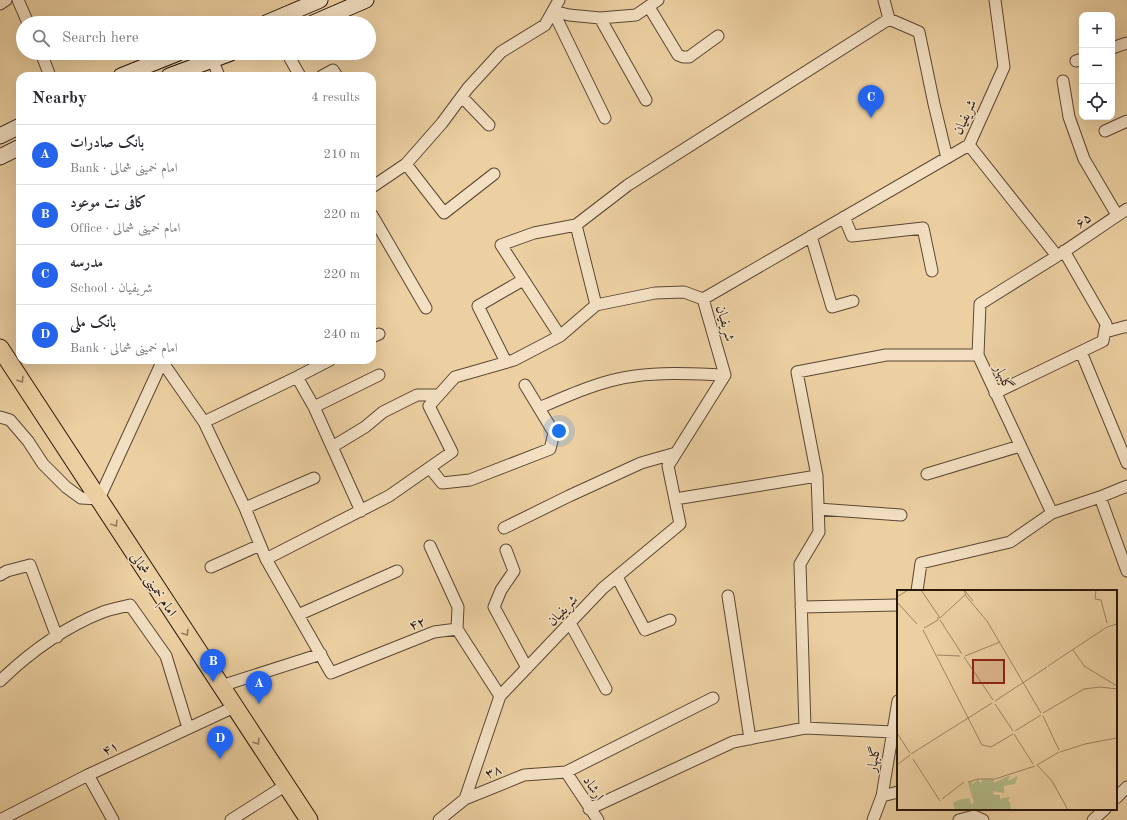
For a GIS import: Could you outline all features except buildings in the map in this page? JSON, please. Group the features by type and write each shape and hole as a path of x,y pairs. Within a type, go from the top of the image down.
{"main road":[{"name":"امام خمینی شمالی","path":"0,348 309,820"}],"street":[{"path":"18,0 25,16"},
{"path":"282,16 320,0"},
{"path":"329,16 366,0"},
{"path":"376,184 406,164 442,123 462,96 501,52 545,25 559,0"},
{"path":"553,10 569,15 600,18 636,15 658,0"},
{"path":"884,0 890,20"},
{"name":"شریفیان","path":"500,696 603,588 680,524 668,466 725,375 703,299 969,145 1004,67 995,0"},
{"path":"649,7 678,55 683,58 689,57 718,36"},
{"path":"553,10 605,118"},
{"path":"600,18 646,100"},
{"path":"890,20 919,32 947,158"},
{"path":"560,336 501,245 534,233 576,225 628,184 890,20"},
{"path":"1115,47 1127,43"},
{"path":"44,60 48,72"},
{"path":"131,72 161,60"},
{"path":"179,72 209,60"},
{"path":"212,60 217,72"},
{"path":"291,60 298,72"},
{"path":"1063,81 1069,117 1084,158 1117,215"},
{"path":"462,96 490,125"},
{"path":"1105,131 1127,121"},
{"path":"0,136 16,131"},
{"path":"969,145 1061,254 1106,324 1103,341 995,393"},
{"path":"0,157 16,149"},
{"path":"406,164 444,213 494,174"},
{"name":"۶۵","path":"1061,254 1127,209"},
{"path":"844,218 852,236 923,228 932,270"},
{"path":"376,222 426,308"},
{"path":"576,225 596,306"},
{"path":"811,236 832,307 853,301"},
{"name":"گلبهار","path":"1052,514 978,355 980,304 1061,254"},
{"path":"506,362 478,306 523,280"},
{"path":"266,559 389,496 452,452 429,406 455,377 514,360 560,336 596,306 655,293 684,292 703,299"},
{"path":"1105,332 1127,327"},
{"path":"1081,352 1127,463"},
{"path":"805,728 800,564 819,532 817,476 797,372 886,355 978,355"},
{"path":"0,417 10,420 28,441 44,464 66,487 81,498 99,499 161,364"},
{"path":"164,364 204,422 245,508 266,559 321,654 221,686"},
{"path":"204,422 322,364"},
{"path":"539,408 600,383 635,376 684,374 725,375"},
{"path":"314,407 379,375"},
{"path":"298,377 314,407 361,511"},
{"path":"430,468 442,483 470,480 550,449 554,433 525,385"},
{"path":"332,447 365,428 383,412 416,395 439,395"},
{"path":"927,474 1020,446"},
{"path":"504,528 641,463 676,453"},
{"path":"675,499 817,476"},
{"path":"245,508 314,478"},
{"path":"917,590 921,563 1010,542 1052,514 1127,486"},
{"path":"1100,497 1127,571"},
{"path":"818,509 901,515"},
{"path":"212,566 260,545"},
{"path":"430,546 458,607 457,629 500,696 466,799"},
{"path":"506,550 514,571 501,590 494,607 527,668"},
{"path":"0,575 7,571 30,565 57,637"},
{"path":"298,615 397,571"},
{"path":"617,577 645,630 670,620"},
{"path":"728,596 750,739"},
{"path":"0,681 16,667 77,624 103,612 130,604 166,656 188,728"},
{"path":"801,607 897,605"},
{"path":"570,623 606,689"},
{"name":"۴۲","path":"321,654 331,673 434,632 457,629"},
{"path":"566,772 713,698"},
{"name":"۴۱","path":"0,820 88,775 234,707"},
{"name":"گلبهار","path":"873,820 882,796 897,707"},
{"path":"589,809 733,742 805,728 893,732"},
{"name":"۳۸","path":"438,820 466,799 524,775 566,772"},
{"name":"ارشاد","path":"566,772 589,809 598,820"},
{"path":"88,775 113,820"},
{"path":"231,820 286,786"},
{"path":"1117,797 1127,787"},
{"path":"882,796 897,792"},
{"path":"1093,820 1104,810"},
{"path":"959,820 974,816 983,820"}],"place":[{"name":"مدرسه","path":"871,118"},
{"name":"کافی نت موعود","path":"213,682"},
{"name":"بانک صادرات","path":"259,704"},
{"name":"بانک ملی","path":"220,759"}]}
